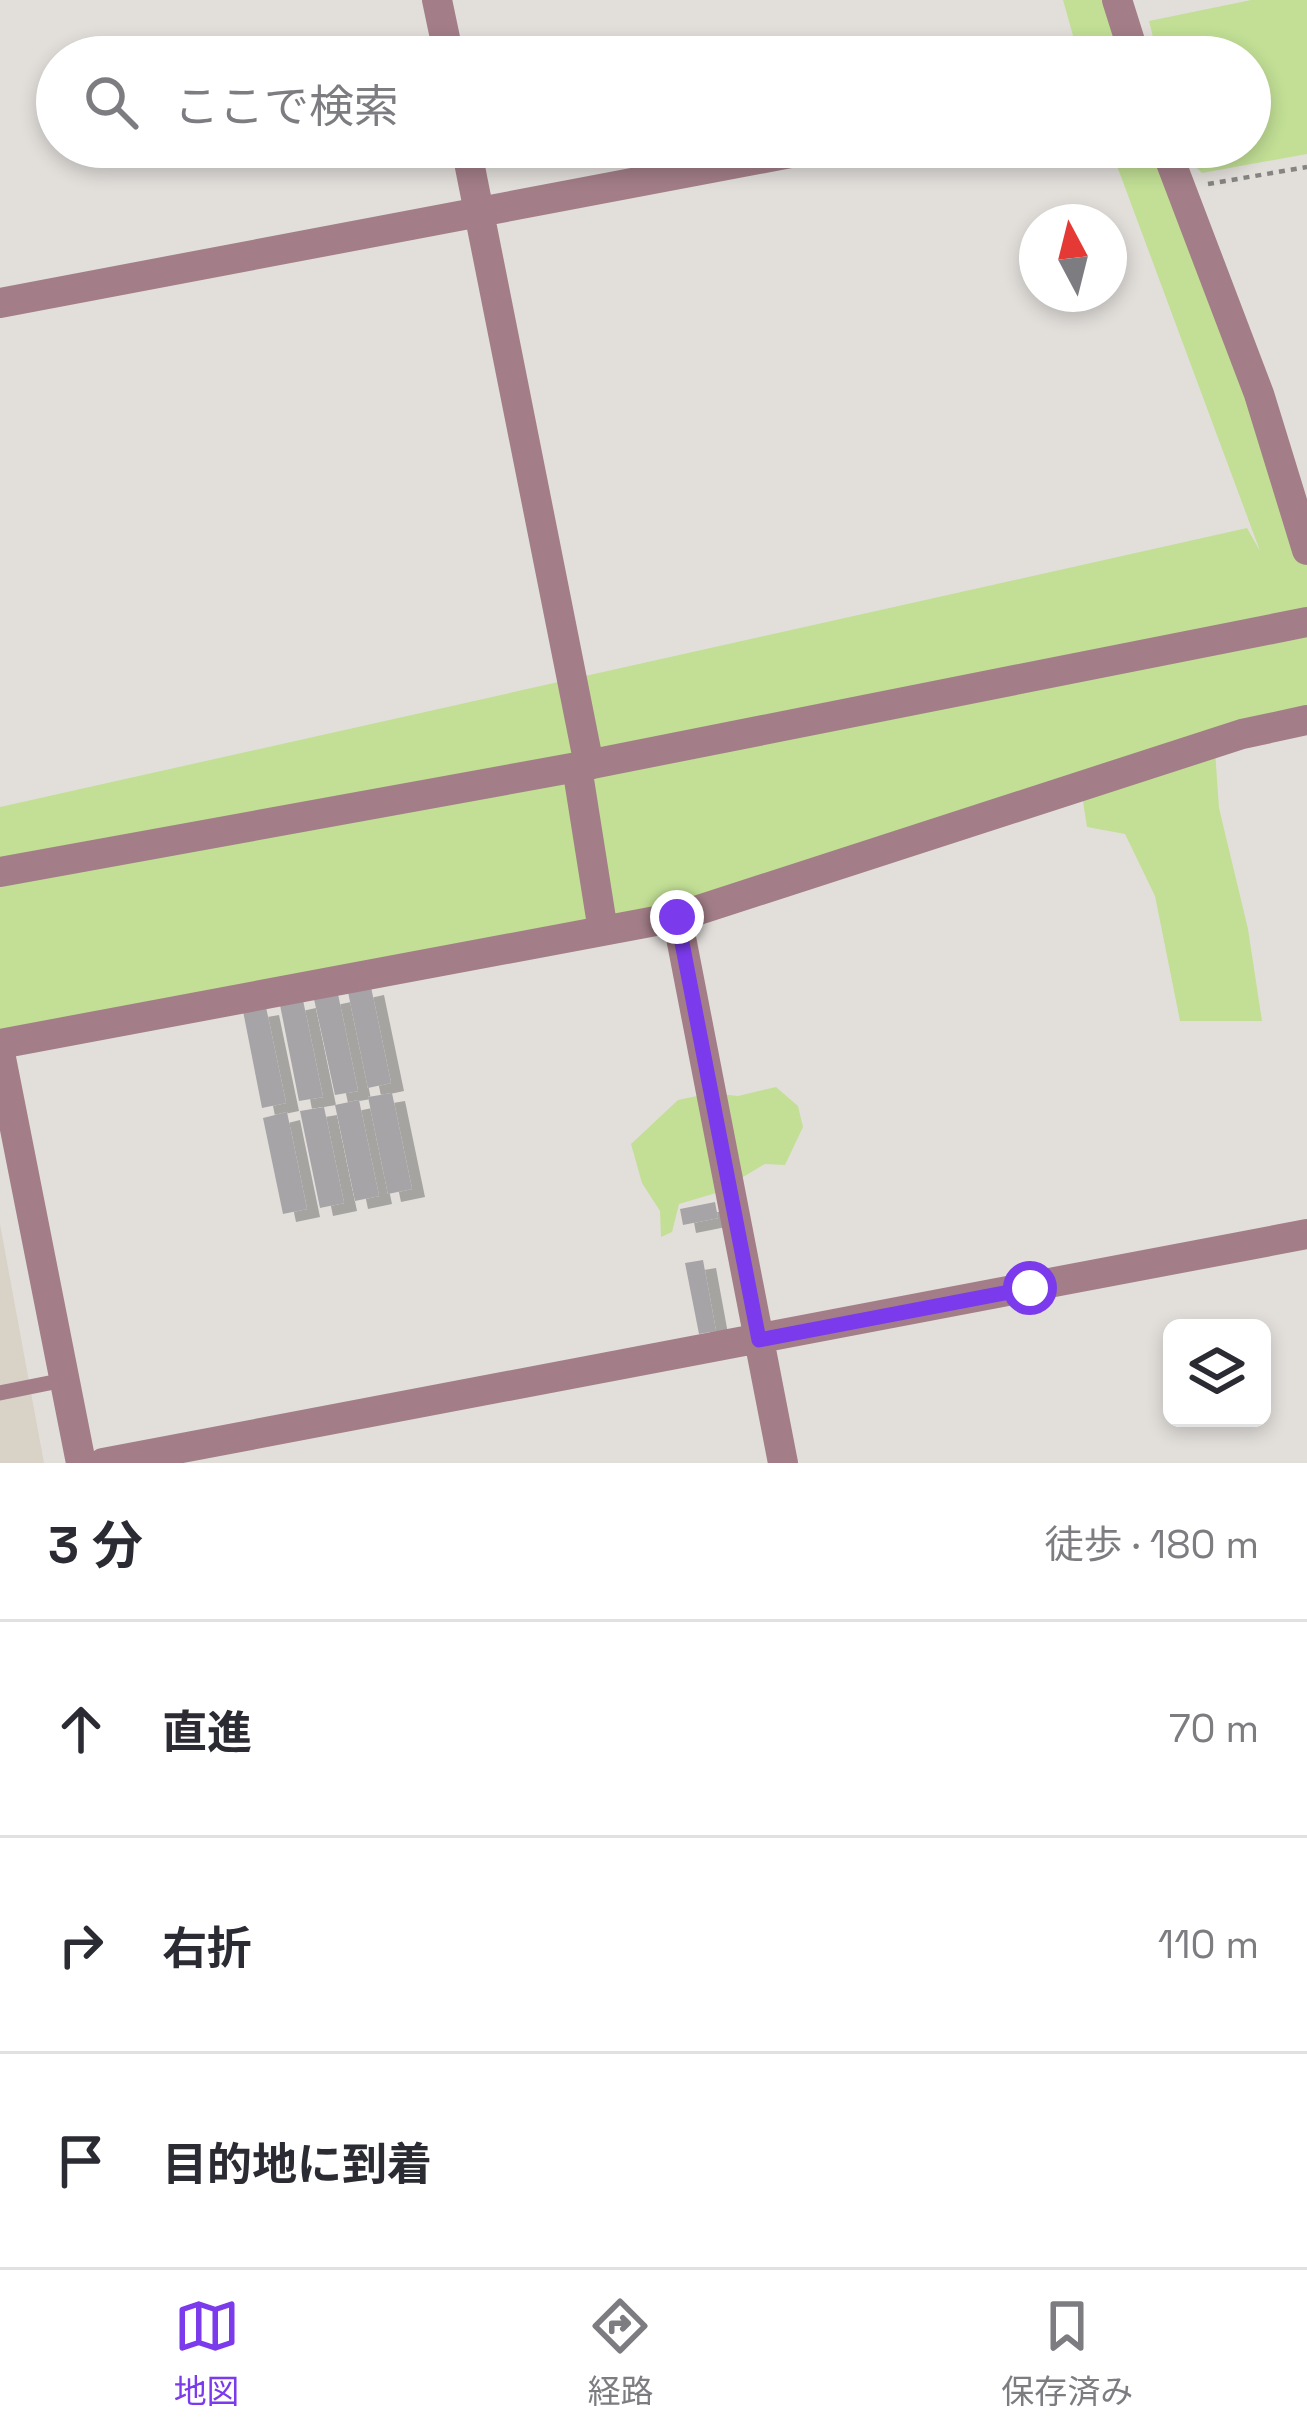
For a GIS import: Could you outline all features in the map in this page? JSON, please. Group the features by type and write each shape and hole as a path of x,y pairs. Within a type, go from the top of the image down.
{"street":[{"path":"437,0 445,36"},
{"path":"1117,0 1128,36"},
{"path":"470,168 583,766 603,931"},
{"path":"0,302 713,168"},
{"path":"1172,168 1259,394 1307,550"},
{"path":"0,872 583,766 1307,622"},
{"path":"81,1463 10,1157 0,1048 677,917 1228,739 1307,720"},
{"path":"677,917 783,1463"},
{"path":"103,1463 1307,1234"}],"lane":[{"path":"0,1394 64,1380"}],"path":[{"path":"1179,189 1307,166"}],"shaded area":[{"path":"0,1224 44,1463 0,1463"}],"green space":[{"path":"1063,0 1116,0 1120,36 1073,36"},
{"path":"1251,0 1307,0 1307,154 1271,161 1271,36 1153,36 1149,21"},
{"path":"1118,168 1159,168 1307,550 1307,723 1215,750 1219,808 1248,929 1262,1021 1180,1021 1155,896 1125,834 1087,827 1081,789 673,905 0,1044 0,807 1247,528 1260,551"},
{"path":"776,1087 798,1106 803,1127 785,1165 765,1164 716,1193 679,1204 672,1232 661,1237 660,1211 642,1183 631,1144 678,1100 711,1093 738,1096"}],"building":[{"path":"371,987 391,1083 368,1088 348,992"},
{"path":"338,994 358,1091 335,1095 314,999"},
{"path":"303,1000 323,1097 299,1101 280,1005"},
{"path":"266,1007 286,1103 262,1108 243,1011"},
{"path":"392,1093 412,1189 388,1194 368,1097"},
{"path":"359,1100 379,1196 355,1201 335,1105"},
{"path":"324,1107 344,1203 320,1208 300,1111"},
{"path":"287,1112 307,1209 283,1214 263,1118"},
{"path":"715,1202 718,1218 683,1225 680,1209"},
{"path":"703,1260 716,1331 699,1334 685,1263"}],"route":[{"path":"677,917 759,1340 1030,1288"}]}
